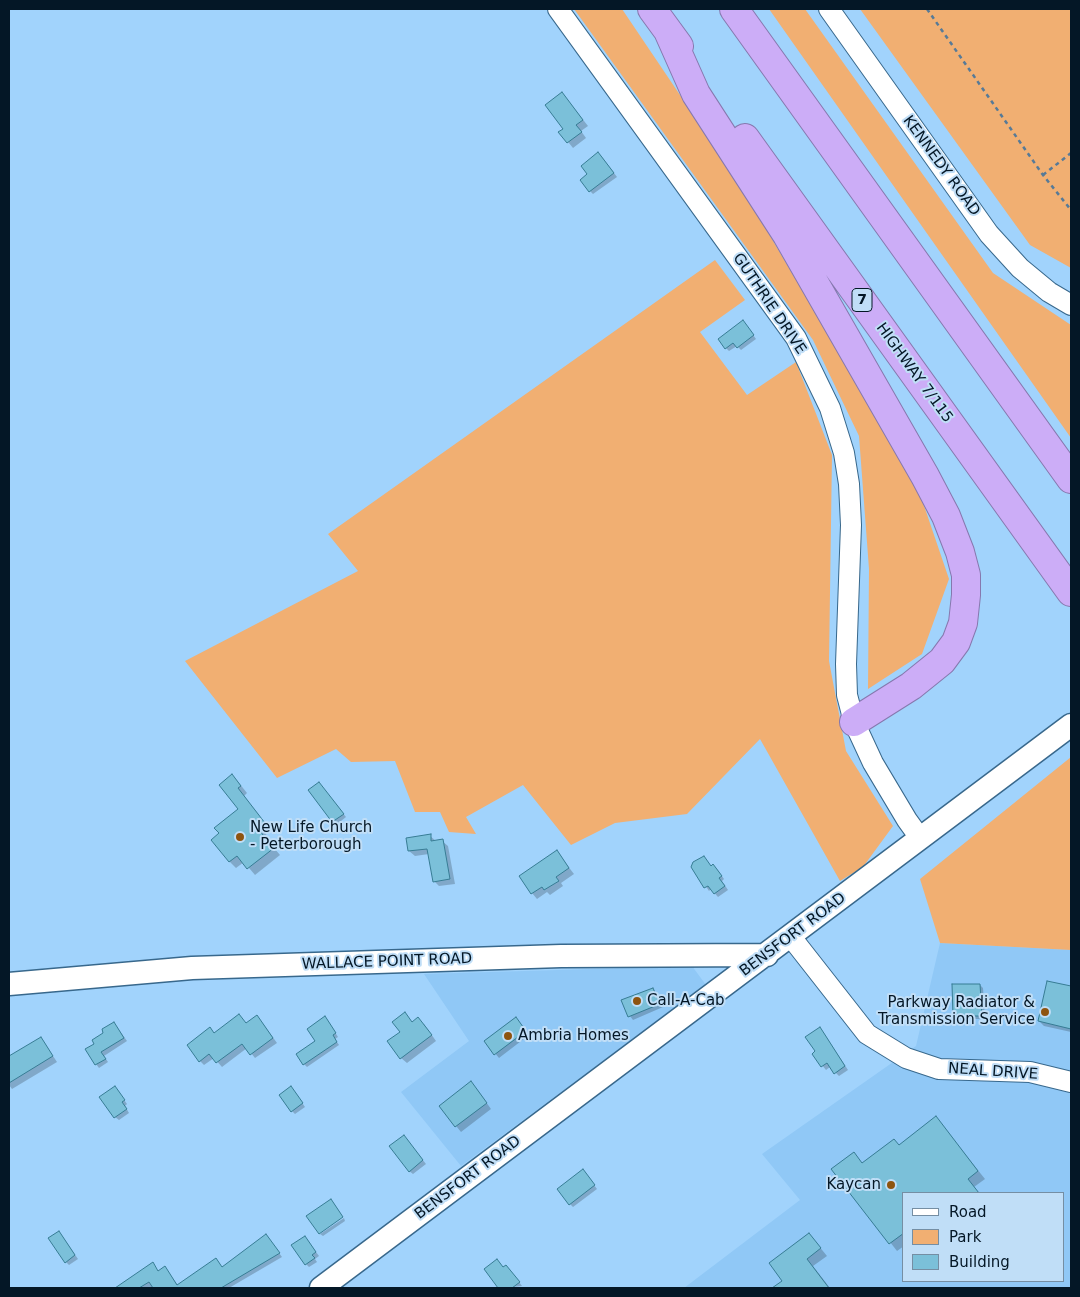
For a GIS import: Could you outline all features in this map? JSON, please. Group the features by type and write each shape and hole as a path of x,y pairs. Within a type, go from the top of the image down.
{"highway":[{"name":"HIGHWAY 7/115","path":"652,9 1071,592"},
{"path":"734,9 1071,478"},
{"path":"668,30 696,94 787,235 946,516 960,552 966,575 966,595 963,623 956,642 942,661 911,686 854,722"}],"main road":[{"name":"BENSFORT ROAD","path":"321,1288 767,956 1071,725"},
{"name":"WALLACE POINT ROAD","path":"9,984 211,967 561,956 767,956"}],"street":[{"name":"GUTHRIE DRIVE","path":"558,9 796,338 830,408 844,452 849,484 851,525 846,664 847,695 854,722 873,763 920,838"},
{"name":"KENNEDY ROAD","path":"828,9 989,234 1020,268 1048,292 1071,305"},
{"name":"NEAL DRIVE","path":"792,936 866,1034 906,1058 939,1069 1030,1072 1071,1082"}],"path":[{"path":"927,9 1043,175 1071,210"},
{"path":"1043,175 1071,153"}],"shaded area":[{"path":"940,943 1071,950 1071,1288 684,1288 800,1200 762,1154 916,1046"},
{"path":"692,966 706,985 461,1166 401,1092 469,1041 424,974"}],"green space":[{"path":"574,9 622,9 738,181 918,488 949,579 922,654 868,689 869,569 859,436 813,340"},
{"path":"769,9 805,9 993,273 1071,325 1071,438"},
{"path":"860,9 1071,9 1071,268 1030,245"},
{"path":"715,260 745,300 700,332 747,395 796,362 832,455 829,661 846,751 893,826 863,867 840,881 760,739 687,814 615,823 571,845 523,785 466,817 476,834 449,832 440,812 415,812 395,761 351,762 336,749 277,778 185,661 358,571 328,534"},
{"path":"1071,757 1071,950 940,943 920,879"}],"building":[{"path":"562,92 583,120 576,125 582,132 567,143 558,132 563,129 545,105"},
{"path":"598,152 614,173 589,192 580,180 587,174 581,166"},
{"path":"743,320 754,335 737,348 733,343 725,349 718,339"},
{"name":"New Life Church - Peterborough","path":"232,774 241,786 238,788 265,823 258,829 274,848 247,869 237,856 229,862 211,840 219,833 214,828 238,809 219,785"},
{"path":"319,782 344,814 332,822 308,790"},
{"path":"431,834 431,841 443,839 450,879 433,882 427,849 408,851 406,838"},
{"path":"557,850 569,868 556,877 559,881 544,890 542,887 531,894 519,876"},
{"path":"704,856 722,876 719,878 725,886 714,894 708,886 704,888 691,867 693,862"},
{"path":"1047,981 1071,986 1071,1029 1038,1021"},
{"path":"952,984 980,984 982,1016 953,1016"},
{"path":"653,988 660,1004 628,1017 621,1000"},
{"path":"405,1012 412,1022 418,1017 432,1035 400,1059 387,1041 400,1032 392,1022"},
{"path":"239,1014 246,1023 257,1015 273,1038 250,1055 242,1044 216,1063 209,1054 199,1062 187,1045 210,1027 214,1033"},
{"path":"325,1016 336,1033 333,1035 337,1042 303,1065 296,1054 315,1041 307,1029"},
{"path":"516,1017 526,1031 494,1055 484,1041"},
{"path":"114,1022 124,1038 101,1052 106,1059 95,1065 85,1049 94,1044 92,1040 103,1033 102,1029"},
{"path":"820,1027 845,1066 834,1074 827,1063 821,1067 812,1054 815,1051 805,1037"},
{"path":"41,1037 53,1056 9,1083 9,1056"},
{"path":"471,1081 487,1103 455,1127 439,1106"},
{"path":"115,1086 125,1100 122,1102 127,1109 114,1118 99,1097"},
{"path":"291,1086 303,1103 291,1112 279,1095"},
{"path":"936,1116 978,1171 968,1179 978,1192 902,1192 902,1234 889,1244 831,1169 854,1152 862,1163 894,1139 899,1145"},
{"path":"404,1135 423,1160 409,1172 389,1146"},
{"path":"583,1169 595,1185 569,1205 557,1189"},
{"path":"331,1199 343,1217 319,1234 306,1216"},
{"path":"59,1231 75,1255 65,1263 48,1238"},
{"path":"809,1233 821,1248 807,1259 829,1288 772,1288 782,1281 769,1263"},
{"path":"266,1234 280,1253 221,1288 153,1288 149,1282 139,1288 115,1288 153,1262 158,1271 165,1266 177,1285 216,1258 222,1267"},
{"path":"305,1236 316,1252 312,1255 315,1258 305,1265 291,1245"},
{"path":"497,1259 503,1267 506,1265 520,1282 512,1288 498,1288 484,1269"}],"place":[{"name":"New Life Church - Peterborough","path":"240,837"},
{"name":"Call-A-Cab","path":"637,1001"},
{"name":"Parkway Radiator & Transmission Service","path":"1045,1012"},
{"name":"Ambria Homes","path":"508,1036"},
{"name":"Kaycan","path":"891,1185"}]}
